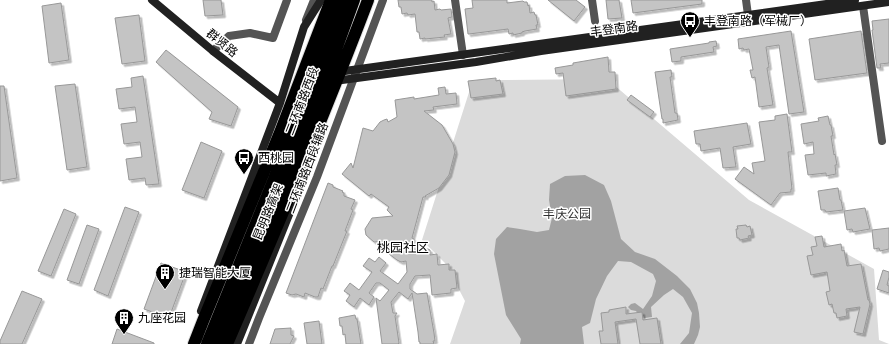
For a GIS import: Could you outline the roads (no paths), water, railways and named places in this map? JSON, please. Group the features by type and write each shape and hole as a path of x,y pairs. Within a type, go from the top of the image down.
{"highway":[{"name":"昆明路高架","path":"194,344 281,130 331,0"},
{"name":"二环南路西段","path":"207,344 302,110 342,0"},
{"name":"二环南路西段","path":"219,344 312,116 354,0"},
{"name":"昆明路高架","path":"227,344 274,236 370,0"}],"street":[{"name":"群贤路","path":"152,0 213,51 280,103"},
{"path":"213,51 229,36 250,33 273,38 287,0"},
{"path":"304,27 314,0"},
{"name":"二环南路西段","path":"189,344 280,103 304,27 321,0"},
{"path":"237,344 342,80 370,0"},
{"name":"二环南路西段辅路","path":"249,344 317,177 383,0"},
{"path":"455,0 463,55"},
{"path":"592,0 595,21"},
{"path":"746,0 748,15"},
{"name":"丰登南路","path":"345,71 855,0"},
{"name":"丰登南路","path":"342,80 889,2"},
{"path":"863,6 882,141"}],"place":[{"name":"丰登南路（军械厂）","path":"690,38"},
{"name":"西桃园","path":"244,175"},
{"name":"捷瑞智能大厦","path":"165,290"},
{"name":"九座花园","path":"124,335"}],"district":[{"name":"桃园社区","path":"403,247"}],"park label":[{"name":"丰庆公园","path":"567,214"}]}
